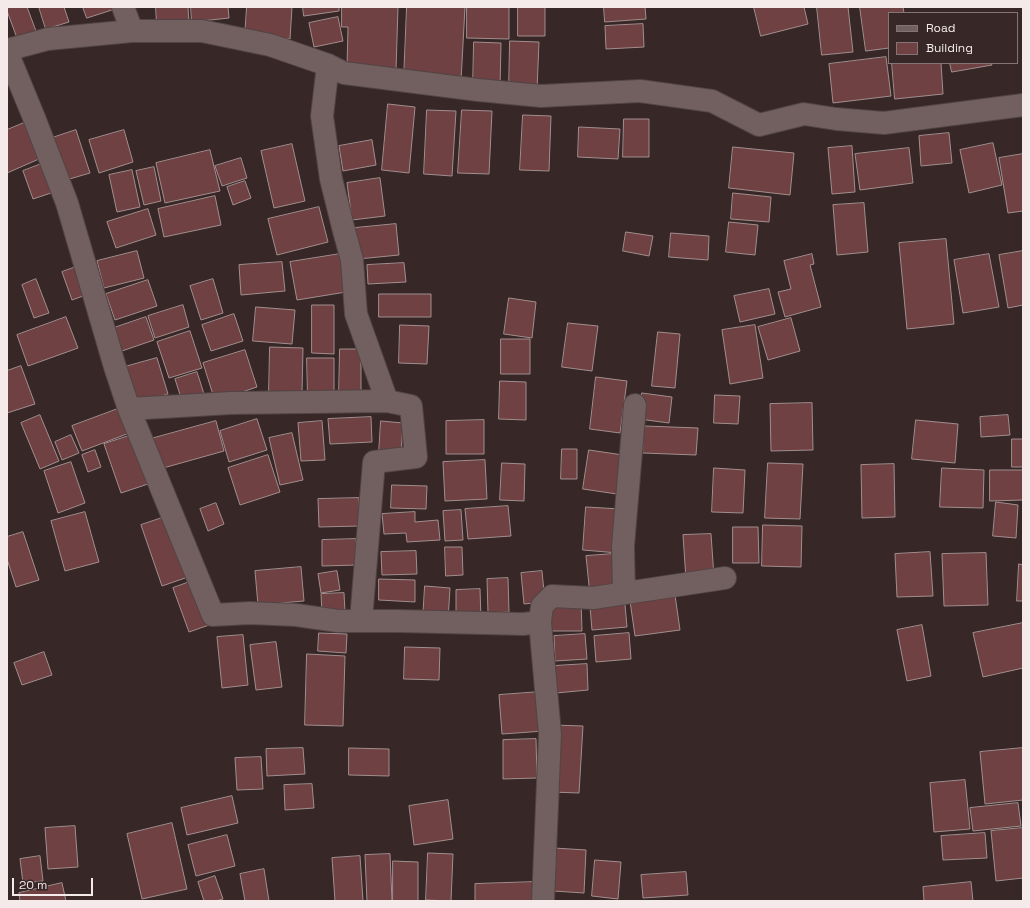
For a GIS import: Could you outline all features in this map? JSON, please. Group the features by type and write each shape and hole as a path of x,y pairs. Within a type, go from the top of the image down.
{"street":[{"path":"123,7 132,32"},
{"path":"540,622 523,624 361,620 338,621 296,615 250,613 213,615 129,409 112,360 66,203 7,51 48,39 132,32 202,31 270,46 328,65 344,74 541,96 640,91 712,101 759,125 804,114 836,119 884,123 1023,105"},
{"path":"328,65 322,116 331,179 352,260 356,314 387,402"},
{"path":"129,409 231,403 387,402 411,406 416,457 374,462 361,620"},
{"path":"624,593 624,546 635,405"},
{"path":"544,901 550,734 540,622 542,606 552,596 593,598 725,578"}],"building":[{"path":"7,7 27,7 36,31 17,38 7,11"},
{"path":"39,7 64,7 69,22 46,29"},
{"path":"83,7 114,7 115,9 87,18"},
{"path":"156,7 188,7 189,23 157,25"},
{"path":"191,7 228,7 229,18 192,22"},
{"path":"247,7 292,7 290,39 245,36"},
{"path":"303,7 339,7 339,11 304,16"},
{"path":"342,7 398,7 396,70 347,68 348,27 342,27"},
{"path":"407,7 465,7 461,81 404,78"},
{"path":"467,7 509,7 509,39 467,38"},
{"path":"518,7 545,7 545,36 518,36"},
{"path":"604,7 645,7 646,19 605,22"},
{"path":"754,7 804,7 808,24 761,36"},
{"path":"817,7 848,7 853,52 822,55"},
{"path":"860,7 903,7 904,12 888,12 888,48 866,51"},
{"path":"338,17 343,41 314,47 309,23"},
{"path":"643,24 644,47 606,49 605,26"},
{"path":"510,41 539,42 537,90 509,89"},
{"path":"474,42 501,43 500,87 473,86"},
{"path":"886,57 891,96 833,103 829,64"},
{"path":"892,64 941,64 943,94 895,99"},
{"path":"950,64 992,65 952,72"},
{"path":"388,104 415,107 409,173 382,170"},
{"path":"427,110 456,111 452,176 424,174"},
{"path":"462,110 492,111 489,174 458,173"},
{"path":"523,115 551,116 549,171 520,170"},
{"path":"624,119 649,119 649,157 623,157"},
{"path":"24,123 39,159 7,173 7,130"},
{"path":"579,127 620,129 618,159 578,157"},
{"path":"76,130 90,173 66,180 52,138"},
{"path":"124,130 133,162 99,173 89,140"},
{"path":"949,133 952,163 921,166 919,136"},
{"path":"372,140 376,165 343,171 339,146"},
{"path":"993,143 1002,185 969,193 960,150"},
{"path":"292,144 305,201 274,208 261,151"},
{"path":"852,146 855,192 832,194 828,148"},
{"path":"733,147 794,153 790,195 729,188"},
{"path":"909,148 913,183 860,190 855,154"},
{"path":"210,150 220,191 165,203 156,163"},
{"path":"1023,154 1023,211 1008,213 999,158"},
{"path":"241,158 247,178 222,186 215,166"},
{"path":"44,163 54,192 33,199 23,171"},
{"path":"154,167 161,201 144,205 136,171"},
{"path":"132,170 140,207 117,212 109,175"},
{"path":"380,178 385,216 352,220 347,183"},
{"path":"245,181 251,198 233,205 227,187"},
{"path":"733,193 771,197 769,222 731,219"},
{"path":"215,196 221,225 164,237 158,209"},
{"path":"864,203 868,252 837,255 833,205"},
{"path":"319,207 328,242 277,255 268,219"},
{"path":"148,209 156,235 116,248 107,222"},
{"path":"729,222 758,225 755,255 726,252"},
{"path":"396,224 399,255 358,259 355,228"},
{"path":"626,232 653,236 649,256 623,251"},
{"path":"671,233 709,236 708,260 669,257"},
{"path":"946,239 954,324 907,329 899,243"},
{"path":"137,251 144,278 104,288 97,261"},
{"path":"1023,251 1023,305 1008,308 999,255"},
{"path":"340,254 346,292 297,300 290,262"},
{"path":"812,254 814,264 810,265 821,307 785,317 778,292 791,289 784,261"},
{"path":"989,254 999,307 963,313 954,260"},
{"path":"282,262 285,291 241,295 239,265"},
{"path":"404,263 406,282 368,284 367,265"},
{"path":"76,267 86,295 72,300 62,272"},
{"path":"36,279 49,313 34,318 22,285"},
{"path":"213,279 223,313 201,320 190,286"},
{"path":"148,280 157,306 115,320 106,294"},
{"path":"769,289 775,314 740,322 734,296"},
{"path":"379,294 431,294 431,317 379,317"},
{"path":"509,298 536,302 532,338 504,334"},
{"path":"183,305 189,327 155,338 148,316"},
{"path":"312,305 334,305 334,354 312,353"},
{"path":"256,307 295,310 292,344 253,341"},
{"path":"234,314 243,341 211,351 202,325"},
{"path":"66,317 78,348 28,366 17,335"},
{"path":"146,317 154,340 119,352 111,329"},
{"path":"791,318 800,351 768,360 758,327"},
{"path":"568,323 598,326 592,371 562,367"},
{"path":"400,325 429,326 427,364 399,363"},
{"path":"755,325 763,378 730,384 722,330"},
{"path":"190,331 202,368 169,378 157,342"},
{"path":"658,332 680,334 675,388 652,386"},
{"path":"501,339 530,339 530,374 501,374"},
{"path":"270,347 303,348 302,393 269,392"},
{"path":"340,349 361,349 361,394 339,394"},
{"path":"245,350 257,387 215,401 203,363"},
{"path":"157,358 168,394 131,404 121,368"},
{"path":"307,358 334,358 334,398 308,398"},
{"path":"21,366 35,404 7,413 7,371"},
{"path":"197,372 205,397 183,404 175,379"},
{"path":"596,377 627,381 620,433 590,429"},
{"path":"500,381 526,382 526,420 499,419"},
{"path":"642,393 672,397 669,423 639,419"},
{"path":"715,395 740,396 738,424 714,423"},
{"path":"812,403 813,450 771,451 770,404"},
{"path":"123,407 132,432 82,451 72,426"},
{"path":"40,415 59,461 40,469 21,423"},
{"path":"1008,415 1010,435 981,437 980,417"},
{"path":"371,417 372,442 330,444 328,419"},
{"path":"257,419 267,450 229,462 220,431"},
{"path":"484,420 484,454 446,454 446,421"},
{"path":"916,420 958,424 955,463 912,459"},
{"path":"216,421 224,451 156,470 147,440"},
{"path":"322,421 325,460 301,461 298,423"},
{"path":"381,421 403,423 401,455 379,453"},
{"path":"644,426 698,428 696,455 643,453"},
{"path":"292,433 303,480 280,485 269,438"},
{"path":"71,435 79,453 62,460 55,442"},
{"path":"132,435 148,484 121,493 104,444"},
{"path":"1012,439 1023,439 1023,467 1012,467"},
{"path":"562,449 577,449 577,479 561,479"},
{"path":"95,450 101,467 88,472 82,455"},
{"path":"589,450 623,455 617,494 583,489"},
{"path":"268,455 280,492 240,505 228,468"},
{"path":"485,460 487,499 445,501 443,462"},
{"path":"71,462 85,503 58,513 44,471"},
{"path":"502,463 525,464 524,501 500,500"},
{"path":"768,463 803,464 800,519 765,518"},
{"path":"894,464 895,517 862,518 861,465"},
{"path":"714,468 745,470 743,513 712,512"},
{"path":"942,468 984,470 983,508 940,507"},
{"path":"990,470 1023,470 1023,500 990,501"},
{"path":"392,485 427,486 426,509 391,508"},
{"path":"359,498 360,526 319,527 318,499"},
{"path":"996,502 1018,505 1016,538 993,536"},
{"path":"216,503 224,524 208,531 200,509"},
{"path":"508,506 511,536 468,539 465,509"},
{"path":"586,507 621,509 618,553 583,550"},
{"path":"461,510 463,540 445,541 443,511"},
{"path":"85,512 99,562 65,571 51,521"},
{"path":"415,512 415,522 438,520 440,540 407,542 406,533 384,534 382,514"},
{"path":"168,516 188,577 162,586 141,525"},
{"path":"763,525 802,526 801,567 762,566"},
{"path":"733,527 758,527 759,563 733,563"},
{"path":"23,532 39,580 16,587 7,559 7,537"},
{"path":"711,534 714,577 686,579 683,535"},
{"path":"356,539 357,565 322,566 322,540"},
{"path":"445,547 462,547 463,575 446,576"},
{"path":"416,551 417,574 382,575 381,552"},
{"path":"930,552 933,596 897,597 895,554"},
{"path":"986,553 988,605 944,606 942,554"},
{"path":"614,554 618,592 590,595 586,556"},
{"path":"1019,564 1023,565 1023,601 1017,601"},
{"path":"301,567 304,601 258,605 255,571"},
{"path":"337,571 340,590 321,593 318,574"},
{"path":"542,571 545,602 524,604 521,573"},
{"path":"508,578 509,612 488,613 487,579"},
{"path":"379,579 415,580 415,602 379,600"},
{"path":"195,580 212,624 189,632 173,588"},
{"path":"425,586 450,588 448,620 423,619"},
{"path":"480,589 481,619 456,619 456,590"},
{"path":"344,593 345,612 322,613 321,594"},
{"path":"675,595 680,630 635,636 630,601"},
{"path":"581,600 582,631 550,631 549,602"},
{"path":"625,604 627,627 592,630 590,607"},
{"path":"1023,623 1023,668 983,677 973,633"},
{"path":"922,625 931,676 907,681 897,630"},
{"path":"319,633 347,634 346,653 318,651"},
{"path":"629,633 631,659 596,662 594,636"},
{"path":"585,634 587,659 555,661 554,636"},
{"path":"243,635 248,685 222,688 217,637"},
{"path":"276,642 282,687 256,690 250,645"},
{"path":"405,647 440,648 439,680 404,679"},
{"path":"44,652 52,675 22,685 14,663"},
{"path":"307,654 345,656 343,726 305,725"},
{"path":"587,664 588,690 556,693 554,666"},
{"path":"540,692 544,731 502,734 499,695"},
{"path":"554,725 583,726 579,793 551,792"},
{"path":"536,739 537,778 503,779 503,740"},
{"path":"303,748 305,774 267,776 266,749"},
{"path":"349,748 389,749 389,776 349,775"},
{"path":"1023,748 1023,800 985,804 980,752"},
{"path":"261,757 263,789 237,790 235,758"},
{"path":"965,780 970,829 934,832 930,783"},
{"path":"312,784 314,808 285,810 284,785"},
{"path":"232,796 238,823 187,835 181,808"},
{"path":"448,800 453,839 414,845 409,806"},
{"path":"1018,803 1021,826 973,831 970,808"},
{"path":"172,823 187,889 142,899 127,834"},
{"path":"75,826 78,867 48,869 45,828"},
{"path":"1023,828 1023,878 996,881 991,831"},
{"path":"985,833 987,858 943,860 941,836"},
{"path":"227,835 235,866 196,876 188,845"},
{"path":"554,848 586,850 584,893 553,891"},
{"path":"428,853 453,854 451,901 426,900"},
{"path":"390,854 392,901 367,901 365,855"},
{"path":"40,856 43,881 23,883 20,859"},
{"path":"360,856 363,901 335,901 332,858"},
{"path":"595,860 621,862 618,899 592,896"},
{"path":"393,861 418,862 418,901 393,901"},
{"path":"264,869 269,901 245,901 240,874"},
{"path":"686,872 688,895 643,898 641,875"},
{"path":"215,876 223,899 216,901 204,901 198,882"},
{"path":"534,882 535,901 475,901 475,884"},
{"path":"971,882 973,901 924,901 923,887"},
{"path":"62,883 66,901 20,901 19,893"}]}
